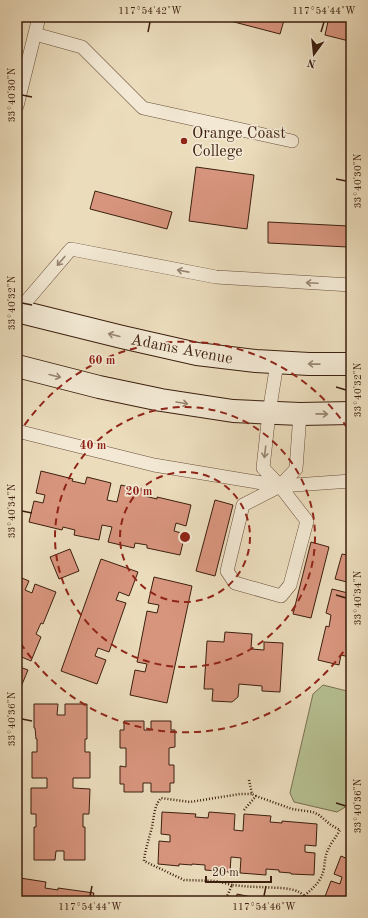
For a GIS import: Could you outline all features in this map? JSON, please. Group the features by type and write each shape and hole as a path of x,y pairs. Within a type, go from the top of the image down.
{"main road":[{"name":"Adams Avenue","path":"18,311 197,354 256,362 351,364"},
{"path":"17,366 99,387 161,400 234,411 300,414 351,413"}],"lane":[{"path":"17,106 39,17"},
{"path":"35,34 82,47 142,108 292,141"},
{"path":"18,311 71,249 216,277 351,285"},
{"path":"277,362 269,413 263,468 280,486 307,521 290,585 281,596 235,583 226,572 242,505 280,486 296,469 300,414"},
{"path":"17,431 154,464 280,486 351,481"}],"path":[{"path":"249,780 252,794"},
{"path":"304,896 316,886 324,868 327,851 340,830 319,815 313,812 292,809 252,794 240,794 190,802 161,798 158,802 144,861 184,880 216,881 232,885 293,890 300,892 308,901"},
{"path":"244,810 256,796"},
{"path":"225,901 232,885"}],"green space":[{"path":"323,685 351,692 351,812 347,806 337,812 294,802 290,793 313,694"}],"building":[{"path":"215,17 285,17 280,34"},
{"path":"329,17 351,17 349,41 325,35"},
{"path":"196,167 254,175 247,229 189,221"},
{"path":"95,191 172,212 167,229 90,209"},
{"path":"268,222 349,226 348,247 268,243"},
{"path":"41,471 73,479 72,481 85,484 87,477 111,483 107,500 117,502 121,485 146,491 145,496 157,499 157,497 191,505 186,526 176,523 174,531 185,534 180,555 147,548 147,545 135,543 134,548 108,542 112,527 102,525 99,540 74,535 75,530 63,527 62,530 29,522 34,501 43,503 45,495 36,493"},
{"path":"215,500 233,505 215,576 196,571"},
{"path":"351,540 351,583 335,579 342,554 347,555"},
{"path":"311,542 329,547 311,618 293,614"},
{"path":"70,549 79,571 59,579 50,557"},
{"path":"101,559 138,572 129,596 119,592 116,600 126,603 109,652 98,648 95,656 106,660 97,684 61,671"},
{"path":"17,576 29,581 25,590 32,593 35,584 56,592 43,624 41,623 36,634 41,637 31,661 17,655"},
{"path":"154,577 192,586 167,703 130,695 135,670 145,672 147,664 137,662 147,611 157,613 159,605 148,603"},
{"path":"351,583 351,668 346,667 349,657 341,655 339,665 318,660 326,626 329,627 331,615 326,613 332,589 348,593"},
{"path":"225,632 252,634 251,649 264,650 264,642 283,643 280,692 262,691 262,686 239,684 238,697 232,702 212,701 213,689 204,689 207,641 224,642"},
{"path":"17,666 28,670 18,694 17,693"},
{"path":"34,704 58,704 57,715 65,715 65,704 87,704 87,739 85,739 85,752 90,752 90,778 73,778 73,788 90,789 89,814 83,814 83,827 85,827 85,860 64,860 64,851 56,851 55,860 34,860 34,827 36,827 36,814 31,814 31,788 47,788 47,778 32,778 32,752 37,752 37,739 34,728"},
{"path":"124,721 144,721 144,730 151,730 151,721 171,721 171,730 175,730 175,747 169,748 169,765 174,765 174,783 170,783 170,792 151,792 151,783 143,783 143,792 124,792 124,784 120,784 120,766 126,767 126,748 120,748 120,730 124,730"},
{"path":"162,812 196,814 195,817 208,818 209,812 235,814 234,830 243,831 244,814 271,816 270,822 282,823 282,821 317,824 316,846 305,845 305,852 315,853 314,875 291,874 279,872 279,870 266,869 266,875 240,873 241,858 231,857 230,872 205,870 205,865 179,864 179,866 158,864 159,841 170,842 170,835 161,834"},
{"path":"341,856 350,860 351,856 351,901 330,901 324,899 331,881 340,884 342,877 334,874"},
{"path":"20,878 46,882 45,888 58,890 58,888 94,893 92,901 17,901"},
{"path":"237,894 271,901 236,901"}],"place":[{"name":"Orange Coast College","path":"184,141"}]}
